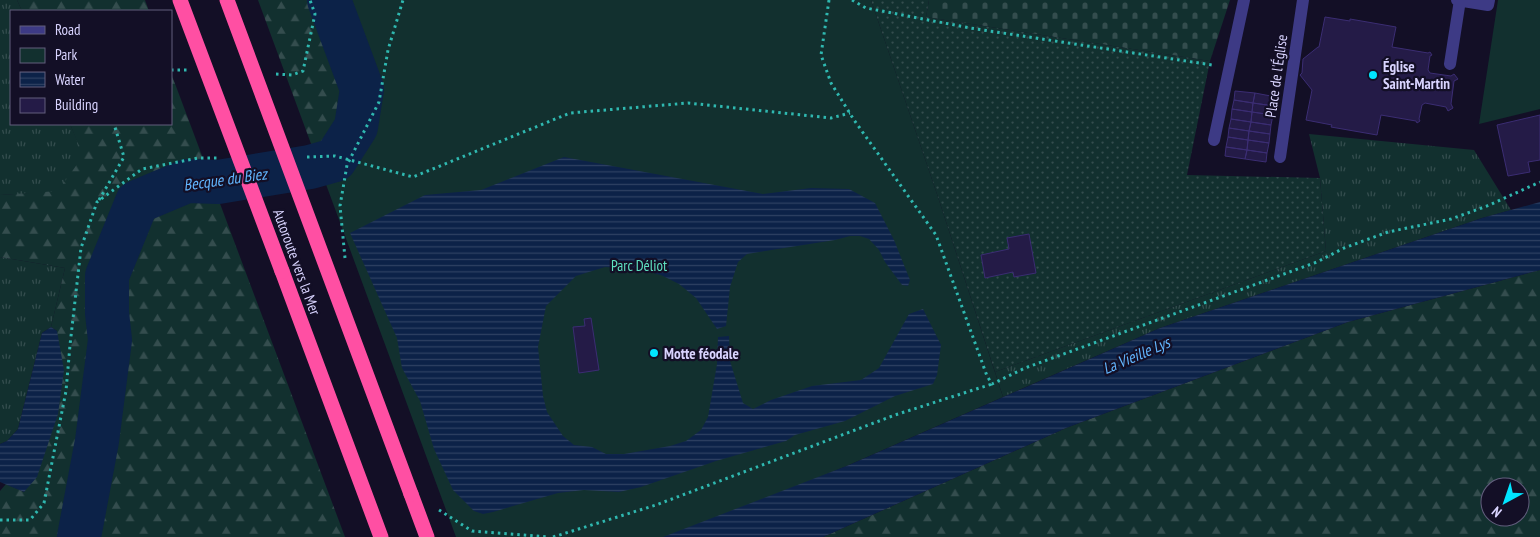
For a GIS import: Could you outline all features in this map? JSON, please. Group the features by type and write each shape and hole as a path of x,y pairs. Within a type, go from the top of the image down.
{"highway":[{"name":"Autoroute vers la Mer","path":"180,0 381,537"},
{"path":"227,0 427,537"}],"street":[{"path":"1214,140 1244,0"},
{"name":"Place de l'Église","path":"1280,157 1303,0"},
{"path":"1450,64 1459,0 1488,5 1489,0"}],"path":[{"path":"346,262 340,206 349,160 379,102 388,50 403,0"},
{"path":"830,0 821,55 831,83 936,235 987,376 992,384"},
{"path":"852,0 866,8 970,28 1230,67"},
{"path":"337,157 412,177 570,114 688,103 831,118 850,113"},
{"path":"0,520 30,520 44,503 66,391 81,248 97,202 124,157 114,125"},
{"path":"97,202 142,169 198,158 226,158"},
{"path":"553,537 656,504 895,415 992,384 1025,368 1317,262 1344,248 1388,232 1451,218 1487,206 1540,182"},
{"path":"431,505 472,532 549,537"}],"green space":[{"path":"0,0 17,0 22,10 10,10 10,125 70,125 84,156 58,192 0,195"},
{"path":"17,0 145,0 149,10 22,10"},
{"path":"258,0 345,0 370,75 355,141 324,179"},
{"name":"Parc Déliot","path":"345,0 871,0 1003,397 849,465 674,537 456,537 324,179 355,141 370,75"},
{"path":"871,0 929,0 926,17 1210,61 1187,175 1320,178 1326,251 995,372"},
{"path":"929,0 1230,0 1210,61 926,17"},
{"path":"1498,0 1540,0 1540,109 1479,124"},
{"path":"172,76 345,537 0,537 0,491 6,484 24,492 57,331 51,327 65,268 0,257 0,195 58,191 83,156 70,125 172,125"},
{"path":"1309,134 1474,150 1511,210 1482,218 1160,328 1003,397 995,372 1326,251 1320,178"},
{"path":"0,257 65,268 51,327 42,333 18,429 7,441 0,444"},
{"path":"1540,270 1540,537 823,537 1066,428 1348,322"}],"water":[{"path":"564,157 763,194 811,188 849,189 875,203 894,240 910,280 908,286 902,285 885,262 879,250 869,239 860,236 850,236 747,254 738,262 730,287 726,326 717,329 696,298 679,284 661,275 638,269 605,267 576,276 546,306 538,347 543,396 547,412 563,436 574,445 592,447 606,454 624,454 670,446 686,441 701,430 708,417 717,364 718,337 729,336 730,361 743,403 753,409 771,400 812,386 861,380 879,368 909,314 923,309 941,345 937,375 933,384 895,396 845,421 795,435 786,441 716,461 641,487 619,492 584,490 558,493 493,512 483,514 474,511 453,490 434,449 420,401 402,368 397,338 350,233 425,195 481,190"},
{"name":"La Vieille Lys","path":"1540,202 1540,270 1348,322 1066,428 823,537 663,537 849,465 1160,328 1482,218"},
{"path":"51,327 57,331 64,370 58,414 37,477 24,492 0,482 0,444 7,441 18,429 42,333"}],"building":[{"name":"Église Saint-Martin","path":"1325,17 1350,21 1350,19 1396,27 1392,47 1430,52 1432,55 1430,56 1428,70 1430,73 1451,76 1454,74 1458,79 1454,81 1451,104 1453,108 1448,111 1446,107 1425,103 1422,105 1420,121 1417,123 1416,121 1381,115 1377,135 1331,127 1332,125 1306,120 1312,90 1300,75 1302,73 1303,59 1319,47"},
{"path":"1235,91 1255,93 1253,103 1234,100"},
{"path":"1255,93 1276,97 1274,106 1253,103"},
{"path":"1234,100 1253,103 1252,112 1232,109"},
{"path":"1253,103 1274,106 1273,115 1252,112"},
{"path":"1232,109 1252,112 1251,122 1231,119"},
{"path":"1252,112 1273,115 1271,125 1251,122"},
{"path":"1540,115 1540,160 1528,162 1530,172 1508,176 1497,125"},
{"path":"1231,119 1251,122 1249,131 1229,128"},
{"path":"1251,122 1271,125 1270,134 1249,131"},
{"path":"1229,128 1249,131 1248,140 1228,137"},
{"path":"1249,131 1270,134 1269,143 1248,140"},
{"path":"1228,137 1248,140 1247,150 1226,147"},
{"path":"1248,140 1269,143 1267,153 1247,150"},
{"path":"1226,147 1247,150 1245,159 1225,156"},
{"path":"1247,150 1267,153 1266,162 1245,159"},
{"path":"1029,234 1036,273 1014,277 1013,272 985,278 981,255 1009,249 1007,238"},
{"path":"591,318 599,370 579,373 573,327 585,326 584,319"}],"waterway":[{"name":"Becque du Biez","path":"79,537 97,441 110,340 107,313 107,276 137,202 187,181 218,182 310,167 335,160 356,127 362,89 329,0"}],"place":[{"name":"Église Saint-Martin","path":"1373,75"},
{"name":"Motte féodale","path":"654,353"}]}
